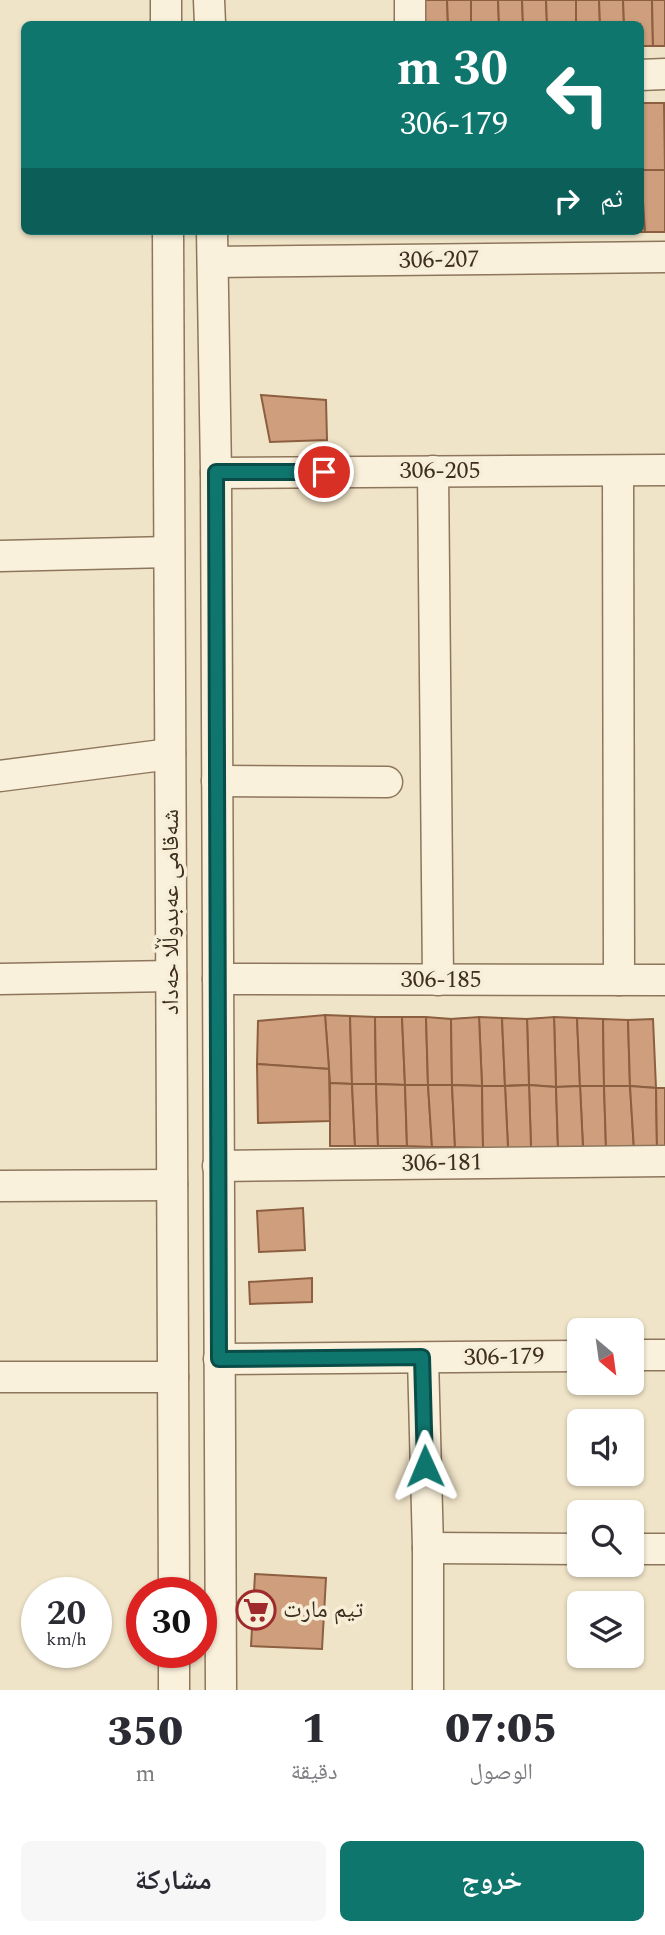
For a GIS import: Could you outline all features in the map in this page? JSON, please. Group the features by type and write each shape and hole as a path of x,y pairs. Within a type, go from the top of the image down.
{"street":[{"path":"166,0 166,21"},
{"path":"209,0 210,21"},
{"path":"410,0 410,21"},
{"path":"644,75 665,75"},
{"name":"شەقامی عەبدوڵڵا حەداد","path":"168,235 174,1577"},
{"name":"شەقامی عەبدوڵڵا حەداد","path":"212,235 216,472 221,1690"},
{"name":"306-207","path":"213,262 665,257"},
{"name":"306-205","path":"216,472 665,470"},
{"path":"433,471 438,980"},
{"path":"618,471 619,980"},
{"path":"0,556 169,552"},
{"path":"170,686 216,685"},
{"path":"0,776 170,754"},
{"path":"217,782 387,782"},
{"path":"0,979 171,976"},
{"name":"306-185","path":"218,979 665,980"},
{"name":"306-181","path":"218,1166 665,1161"},
{"path":"0,1186 172,1185"},
{"path":"644,1355 665,1355"},
{"name":"306-179","path":"219,1359 567,1356"},
{"path":"422,1357 428,1548 428,1690"},
{"path":"0,1377 173,1377"},
{"path":"428,1548 567,1549"},
{"path":"644,1549 665,1549"},
{"path":"174,1668 174,1690"}],"building":[{"path":"423,0 447,0 448,21 424,21"},
{"path":"447,0 471,0 471,21 448,21"},
{"path":"471,0 498,0 499,21 471,21"},
{"path":"498,0 522,0 523,21 499,21"},
{"path":"522,0 546,0 547,21 523,21"},
{"path":"546,0 576,0 576,21 547,21"},
{"path":"576,0 599,0 600,21 576,21"},
{"path":"599,0 623,0 624,21 600,21"},
{"path":"623,0 652,0 653,46 644,46 644,21 624,21"},
{"path":"652,0 665,0 665,46 653,46"},
{"path":"644,103 664,103 665,170 644,170"},
{"path":"644,170 665,170 665,232 645,232"},
{"path":"261,395 326,400 327,440 270,442"},
{"path":"325,1015 350,1016 352,1084 330,1083"},
{"path":"325,1015 329,1069 257,1064 258,1021"},
{"path":"350,1016 375,1017 376,1084 352,1084"},
{"path":"375,1017 402,1017 405,1085 376,1084"},
{"path":"402,1017 426,1017 428,1085 405,1085"},
{"path":"426,1017 451,1019 452,1085 428,1085"},
{"path":"479,1017 502,1018 505,1086 482,1086"},
{"path":"479,1017 482,1086 452,1085 451,1019"},
{"path":"554,1017 577,1018 580,1086 556,1087"},
{"path":"554,1017 556,1087 529,1085 527,1019"},
{"path":"502,1018 527,1019 529,1085 505,1086"},
{"path":"577,1018 603,1019 604,1086 580,1086"},
{"path":"603,1019 628,1020 630,1086 604,1086"},
{"path":"653,1019 656,1088 630,1086 628,1020"},
{"path":"257,1064 329,1069 330,1121 258,1123"},
{"path":"330,1083 352,1084 355,1146 330,1146"},
{"path":"352,1084 376,1084 378,1146 355,1146"},
{"path":"376,1084 405,1085 407,1146 378,1146"},
{"path":"405,1085 428,1085 432,1147 407,1146"},
{"path":"428,1085 452,1085 455,1147 432,1147"},
{"path":"452,1085 482,1086 483,1148 455,1147"},
{"path":"529,1085 556,1087 558,1148 531,1148"},
{"path":"529,1085 531,1148 508,1148 505,1086"},
{"path":"482,1086 505,1086 508,1148 483,1148"},
{"path":"580,1086 604,1086 606,1148 583,1148"},
{"path":"580,1086 583,1148 558,1148 556,1087"},
{"path":"604,1086 630,1086 634,1150 606,1148"},
{"path":"630,1086 656,1088 657,1149 634,1150"},
{"path":"656,1088 665,1088 665,1149 657,1149"},
{"path":"303,1208 305,1250 259,1252 257,1211"},
{"path":"312,1278 312,1302 250,1304 249,1282"},
{"path":"255,1574 326,1578 322,1649 251,1646"}],"place":[{"name":"تيم مارت","path":"256,1610"}],"route":[{"path":"324,472 216,472 219,1359 422,1357 425,1466"}]}
